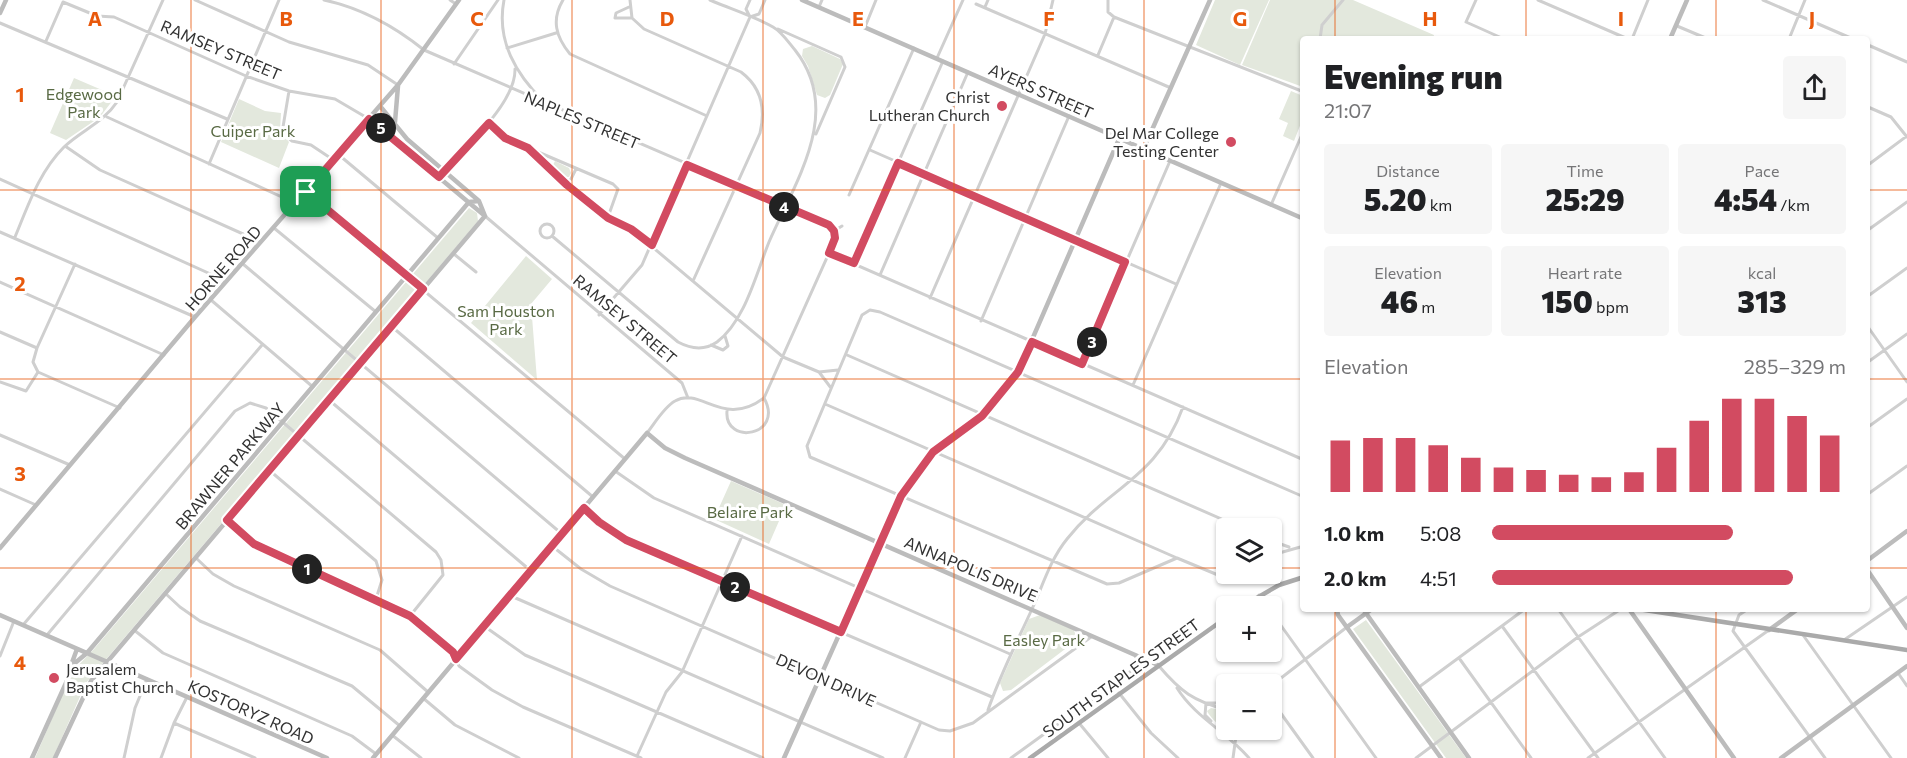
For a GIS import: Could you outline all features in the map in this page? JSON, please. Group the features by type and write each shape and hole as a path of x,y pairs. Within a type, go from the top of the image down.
{"main road":[{"path":"1259,595 1300,579"},
{"path":"1657,612 1907,650"},
{"name":"SOUTH STAPLES STREET","path":"1030,758 1040,754 1119,693 1216,625"}],"street":[{"path":"0,13 6,0"},
{"path":"15,237 33,193 51,161 65,146 107,117 130,77 163,0"},
{"path":"195,0 265,32 368,65 399,85 395,122"},
{"path":"209,164 279,0"},
{"name":"NAPLES STREET","path":"324,0 359,10 400,31 424,50 829,225 834,231"},
{"path":"450,0 458,2"},
{"path":"454,63 498,0"},
{"path":"504,0 503,29 515,69 523,82 546,104"},
{"path":"563,0 557,11 556,33 570,54 707,116"},
{"path":"630,0 632,18 644,29 730,67 750,80 761,99 763,109 760,133 693,281"},
{"path":"552,236 678,342 697,348 711,345 724,336 737,319 845,67 841,57 710,0"},
{"path":"599,315 642,265 652,245 750,17 746,9 750,0"},
{"path":"750,17 759,14 765,0"},
{"name":"AYERS STREET","path":"802,0 1300,217"},
{"path":"819,7 822,0"},
{"path":"937,58 963,0"},
{"path":"985,7 988,0"},
{"path":"930,298 1045,34 1053,0"},
{"path":"1108,0 1108,12 1114,17 1300,90"},
{"path":"1143,150 1210,0"},
{"path":"1320,36 1322,26 1343,0"},
{"path":"1476,0 1466,22 1497,36"},
{"path":"1538,0 1623,36"},
{"path":"1631,36 1648,0"},
{"path":"1671,36 1687,0"},
{"path":"1763,0 1846,36"},
{"path":"1790,36 1805,0"},
{"path":"865,27 874,1"},
{"name":"RAMSEY STREET","path":"46,41 63,2 97,16 114,17 246,76 289,91 335,99 369,119 439,177 599,315 682,383 688,398"},
{"name":"HORNE ROAD","path":"0,547 226,281 399,85 458,2"},
{"path":"976,4 1171,88"},
{"path":"629,7 616,13 615,18 632,18"},
{"path":"1098,55 1114,17"},
{"path":"0,23 227,119"},
{"path":"1676,25 1701,36"},
{"path":"775,28 800,56 813,83 817,99 815,135"},
{"path":"507,48 556,33"},
{"path":"1870,46 1907,62"},
{"path":"849,195 914,48"},
{"path":"854,263 943,61"},
{"path":"439,177 489,123 511,89 515,69"},
{"path":"880,275 968,72"},
{"path":"289,91 282,133 292,141 311,145 334,160"},
{"name":"RAMSEY STREET","path":"380,105 407,139 479,201 485,216"},
{"path":"1870,108 1891,117 1907,136 1870,164"},
{"path":"981,321 1069,116"},
{"path":"107,117 295,203"},
{"path":"489,123 505,138 613,184 618,189 608,218"},
{"path":"784,758 901,496 933,452 982,416 1018,372 1119,139"},
{"path":"1271,205 1300,139"},
{"path":"65,146 100,170 261,242"},
{"path":"528,148 567,185 608,218 631,229 652,245 783,357 819,372 838,370"},
{"path":"870,150 1176,284"},
{"path":"339,155 438,238"},
{"path":"1082,364 1170,161"},
{"path":"567,185 576,169"},
{"path":"0,179 226,281"},
{"path":"1133,386 1221,183"},
{"path":"306,192 625,459"},
{"path":"468,202 479,201"},
{"name":"BRAWNER PARKWAY","path":"32,758 69,671 87,653 283,423 468,202"},
{"path":"1870,229 1907,202"},
{"name":"BRAWNER PARKWAY","path":"55,758 85,690 107,662 485,216"},
{"path":"546,224 552,226 552,236 547,238 541,236 541,226 546,224"},
{"path":"134,630 163,653 351,736 375,756 670,405 688,398 727,411 749,406 764,398 829,253 835,238 834,231 842,226"},
{"path":"274,228 376,312"},
{"path":"0,231 195,317"},
{"path":"453,253 476,272"},
{"path":"829,253 1300,458"},
{"path":"242,263 562,534"},
{"path":"75,264 37,348 33,362 38,372 120,408"},
{"path":"1870,295 1907,268"},
{"path":"0,282 164,355"},
{"path":"211,300 313,387"},
{"path":"1177,558 1119,584 1107,585 810,457 807,446 862,315 870,310 880,312 1300,495"},
{"path":"391,326 593,497"},
{"path":"1870,330 1907,382"},
{"path":"0,332 37,348"},
{"path":"1870,360 1907,334"},
{"path":"711,345 723,350 728,346 724,336"},
{"path":"23,625 262,345"},
{"path":"847,355 1219,518"},
{"path":"0,382 26,391 38,372"},
{"path":"819,372 831,388"},
{"path":"727,411 726,418 733,429 747,434 756,431 766,423 768,415 768,407 764,398"},
{"path":"1870,426 1907,399"},
{"path":"328,400 531,571"},
{"path":"46,635 235,411 250,403 266,408 299,435 441,560 443,574 440,581 410,616"},
{"path":"825,404 1216,574"},
{"path":"987,711 1051,562 1068,538 1087,519 1133,481 1157,456 1170,437 1183,407"},
{"name":"ANNAPOLIS DRIVE","path":"647,433 665,448 685,458 1158,665"},
{"path":"0,435 69,465"},
{"path":"1870,493 1907,466"},
{"path":"269,470 376,561 382,580 376,599"},
{"path":"615,471 654,498 1010,654"},
{"path":"0,489 36,505"},
{"path":"584,508 599,522 626,540 992,697"},
{"path":"227,520 254,544 410,616 453,652 459,666 477,680 523,707 638,757 666,692 682,672 742,536"},
{"path":"1870,559 1907,531"},
{"path":"1282,545 1291,548"},
{"name":"DEVON DRIVE","path":"552,546 581,569 610,586 921,722 950,731 973,723 1092,636"},
{"path":"1282,551 1300,547"},
{"path":"196,557 213,574 234,586 380,650 428,692"},
{"path":"1870,574 1907,628"},
{"path":"166,593 180,607 200,621 352,686 400,726"},
{"path":"510,595 883,758"},
{"path":"1844,640 1907,597"},
{"path":"1337,612 1441,758"},
{"path":"1282,678 1364,612"},
{"path":"1366,612 1469,758"},
{"path":"1419,687 1521,612"},
{"path":"1560,612 1665,758"},
{"path":"1416,758 1490,701 1616,612"},
{"path":"1631,612 1734,758"},
{"path":"1745,612 1734,624 1733,631 1825,758"},
{"path":"1588,758 1794,612"},
{"name":"KOSTORYZ ROAD","path":"0,615 327,758"},
{"path":"0,656 14,621"},
{"path":"484,626 525,655 763,758"},
{"path":"1282,626 1376,758"},
{"path":"1502,626 1598,758"},
{"path":"1802,634 1891,758"},
{"path":"69,671 77,649"},
{"path":"1011,758 1134,669 1136,655"},
{"path":"1459,658 1531,758"},
{"path":"1158,665 1194,710 1214,724"},
{"path":"1781,758 1907,666"},
{"path":"1898,673 1907,686"},
{"path":"124,758 135,708 147,679"},
{"path":"1177,688 1191,698 1216,706"},
{"path":"1119,693 1151,733 1178,758"},
{"path":"161,758 187,697"},
{"path":"423,698 455,725 519,758"},
{"path":"1206,703 1216,703"},
{"path":"1206,703 1205,715 1249,758"},
{"path":"1282,715 1313,758"},
{"path":"905,758 921,722"},
{"path":"174,723 255,758"},
{"path":"1079,723 1108,758"},
{"path":"392,735 420,758"},
{"path":"1233,758 1236,740"}],"green space":[{"path":"1215,0 1269,0 1240,65 1196,45"},
{"path":"1270,0 1353,0 1434,35 1300,36 1300,86 1242,65"},
{"path":"812,46 840,59 843,64 830,95 825,98 817,95 808,66 802,56 803,49"},
{"name":"Edgewood Park","path":"74,78 116,96 100,117 66,140 50,133"},
{"path":"1291,91 1300,95 1300,126 1294,141 1283,136 1288,123 1279,119"},
{"name":"Cuiper Park","path":"239,99 265,111 281,113 280,131 289,142 279,168 221,142"},
{"path":"555,161 569,168 571,173 569,177 563,177 552,167"},
{"path":"469,208 477,213 478,221 86,683 53,758 35,758 72,672"},
{"name":"Sam Houston Park","path":"526,256 552,279 531,304 537,380 471,323"},
{"name":"Belaire Park","path":"731,481 786,505 769,544 714,519"},
{"name":"Easley Park","path":"1040,615 1074,630 1077,640 1011,690 1003,691 1000,683 1029,619"},
{"path":"1366,620 1466,758 1446,758 1353,629"},
{"path":"1211,708 1216,709 1216,722 1209,714 1207,711"}],"place":[{"name":"Christ Lutheran Church","path":"1002,106"},
{"name":"Del Mar College Testing Center","path":"1231,142"},
{"name":"Jerusalem Baptist Church","path":"54,678"}],"route":[{"path":"369,119 439,177 476,134 489,123 505,138 528,148 567,185 608,218 631,229 652,245 687,165 829,225 834,231 835,238 829,253 854,263 898,163 1125,262 1082,364 1032,342 1018,372 982,416 933,452 901,496 841,632 626,540 599,522 584,508 456,659 453,652 410,616 272,554 254,544 227,520 423,289 306,192 369,119"}]}
